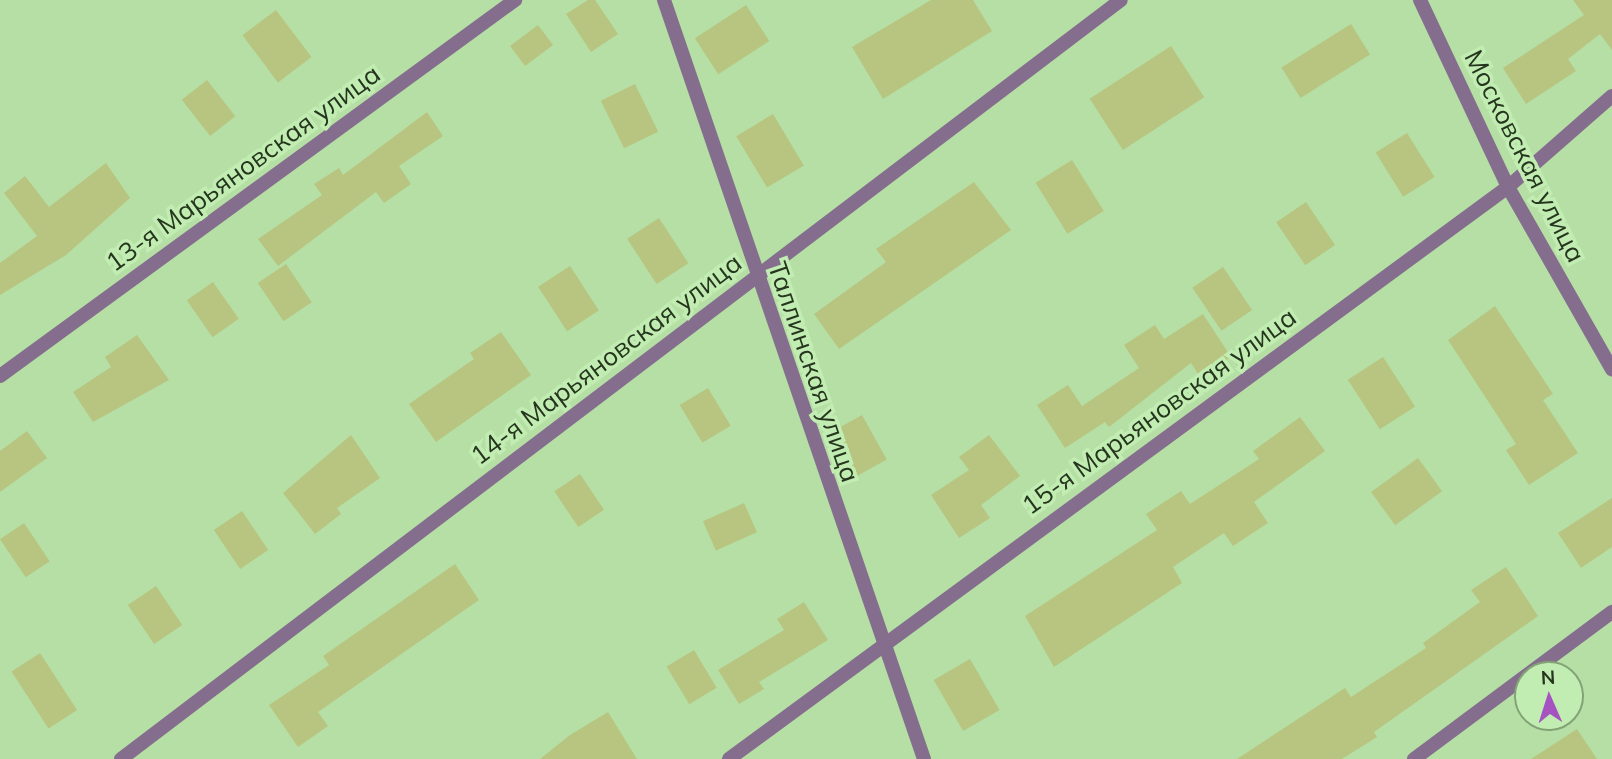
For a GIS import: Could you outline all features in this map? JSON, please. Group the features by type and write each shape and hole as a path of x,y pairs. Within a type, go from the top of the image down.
{"street":[{"name":"13-я Марьяновская улица","path":"0,376 515,0"},
{"name":"Таллинская улица","path":"664,0 755,277 924,759"},
{"name":"14-я Марьяновская улица","path":"121,759 1121,0"},
{"name":"Московская улица","path":"1420,0 1508,187 1612,369"},
{"name":"15-я Марьяновская улица","path":"729,759 883,643 1508,187 1612,96"},
{"path":"1414,759 1612,612"}],"building":[{"path":"588,0 595,0 618,34 591,52 566,14"},
{"path":"931,0 973,0 992,31 883,99 852,47"},
{"path":"1573,0 1612,0 1612,50 1600,34 1568,59 1576,71 1526,104 1503,68 1584,15"},
{"path":"746,5 769,41 718,74 695,38"},
{"path":"276,10 312,57 278,82 242,35"},
{"path":"1351,24 1370,55 1301,98 1281,67"},
{"path":"538,25 553,45 525,66 510,46"},
{"path":"1171,46 1204,97 1123,150 1090,99"},
{"path":"207,80 235,116 210,136 182,100"},
{"path":"635,84 658,132 624,148 601,101"},
{"path":"427,112 443,136 399,166 411,184 384,203 376,192 278,266 258,239 322,195 314,184 339,168 343,175"},
{"path":"773,114 804,165 767,188 736,136"},
{"path":"1407,133 1435,177 1403,197 1376,153"},
{"path":"1072,160 1104,211 1067,234 1036,183"},
{"path":"106,163 130,198 66,255 0,295 0,263 37,236 4,193 25,176 49,207"},
{"path":"974,182 1011,230 839,349 814,314 886,262 876,249"},
{"path":"1306,202 1335,245 1305,265 1276,222"},
{"path":"659,218 688,263 657,284 627,239"},
{"path":"286,264 312,302 284,321 258,283"},
{"path":"570,266 599,310 567,331 538,287"},
{"path":"1223,267 1252,310 1221,331 1192,288"},
{"path":"213,282 239,319 213,337 187,300"},
{"path":"1495,306 1553,394 1543,400 1578,453 1529,485 1506,450 1516,444 1448,340"},
{"path":"1203,314 1231,357 1200,377 1191,363 1109,427 1105,422 1065,448 1037,405 1068,385 1082,406 1139,368 1124,345 1155,325 1164,339"},
{"path":"501,332 531,375 436,442 409,404 474,359 470,353"},
{"path":"137,335 169,380 93,422 73,392 111,367 105,357"},
{"path":"1383,357 1415,406 1380,429 1348,380"},
{"path":"708,388 731,426 702,443 680,405"},
{"path":"862,415 887,460 854,478 830,433"},
{"path":"1300,417 1325,451 1254,502 1268,523 1233,546 1224,533 1173,567 1182,583 1054,667 1025,616 1157,530 1146,514 1181,491 1190,504 1259,459 1253,451"},
{"path":"27,431 47,458 0,492 0,451"},
{"path":"351,435 380,478 337,508 341,514 315,534 283,493"},
{"path":"989,435 1020,476 981,505 990,518 959,538 931,495 969,470 959,457"},
{"path":"1418,458 1442,491 1395,525 1371,492"},
{"path":"580,474 604,510 578,527 554,491"},
{"path":"1612,498 1612,547 1581,568 1558,533"},
{"path":"744,503 757,532 716,551 703,521"},
{"path":"242,511 268,550 240,569 214,530"},
{"path":"24,523 50,561 26,577 0,539"},
{"path":"455,564 479,600 318,712 328,726 298,747 269,705 329,665 323,656"},
{"path":"1506,567 1538,616 1374,732 1377,737 1342,759 1237,759 1345,688 1351,697 1426,648 1423,643 1480,602 1471,590"},
{"path":"156,586 182,625 154,644 128,605"},
{"path":"804,602 828,640 759,682 764,689 739,704 718,670 784,630 777,619"},
{"path":"694,650 717,688 689,704 667,666"},
{"path":"40,653 77,710 49,729 11,672"},
{"path":"970,659 999,710 963,731 934,680"},
{"path":"608,712 637,759 540,759 570,735"},
{"path":"1574,731 1578,731 1597,759 1531,759"}]}
